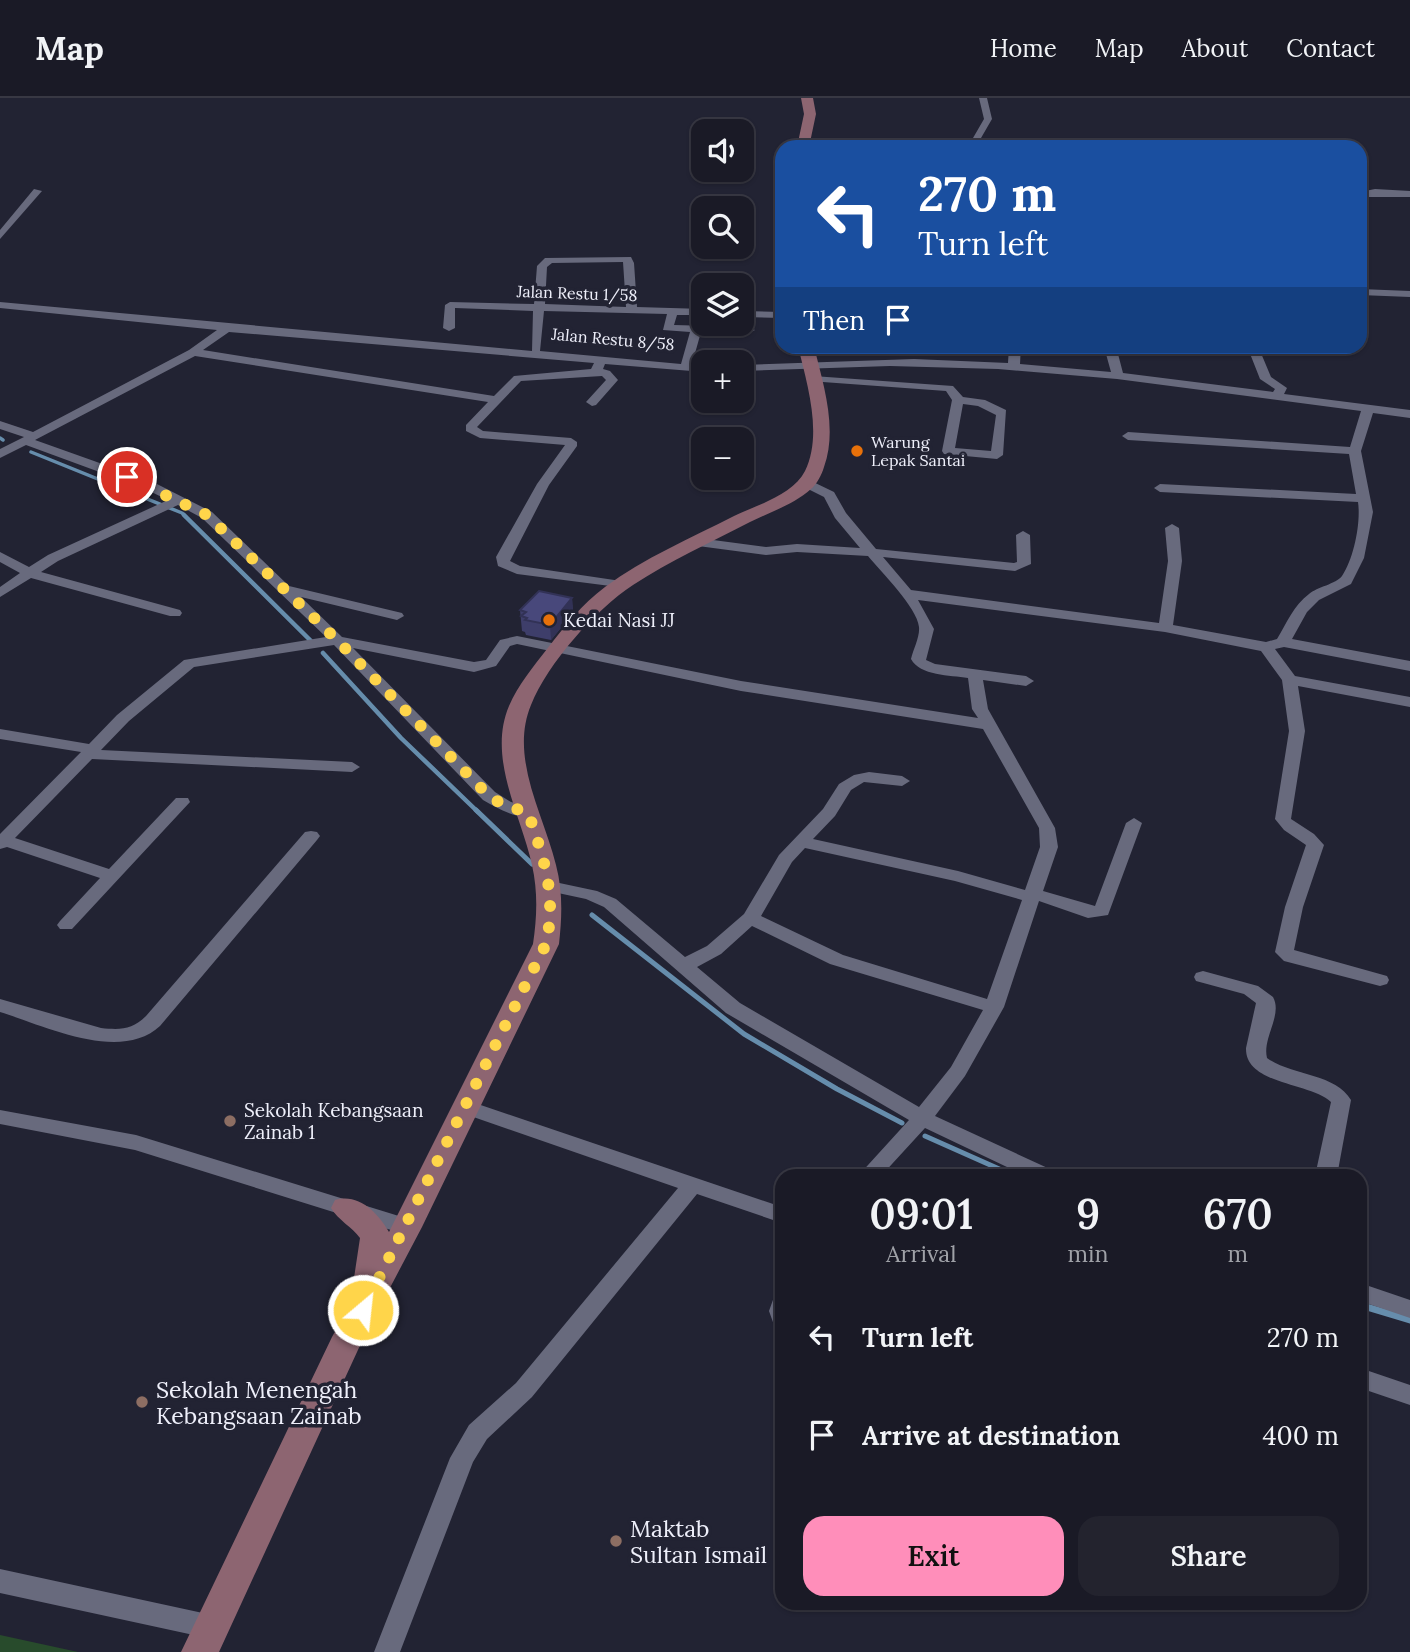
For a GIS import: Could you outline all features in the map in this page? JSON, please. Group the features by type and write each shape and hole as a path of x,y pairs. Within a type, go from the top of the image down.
{"main road":[{"path":"804,140 810,114 807,98"},
{"path":"206,1639 363,1310 407,1227 546,944 552,919 550,886 515,762 515,722 527,693 558,648 595,607 621,585 807,483 820,461 820,428 811,366"},
{"path":"346,1208 368,1224 376,1236 376,1252 363,1310"}],"street":[{"path":"978,140 988,119 983,98"},
{"path":"0,236 37,191"},
{"path":"1367,194 1410,194"},
{"path":"536,349 542,266 549,260 627,258 632,310"},
{"path":"1367,292 1410,294"},
{"path":"0,305 513,353 598,366 691,373"},
{"name":"Jalan Restu 1/58","path":"449,328 450,305 691,312"},
{"path":"673,312 667,328 691,330"},
{"path":"754,314 775,315"},
{"path":"3,449 30,438 193,352 227,328"},
{"path":"686,365 694,336"},
{"name":"Jalan Restu 8/58","path":"513,353 536,349 686,365"},
{"path":"193,352 495,400"},
{"path":"1014,354 1014,367"},
{"path":"1112,354 1118,375"},
{"path":"1255,354 1266,379 1280,388 1278,395"},
{"path":"754,368 938,363 1014,367 1118,375 1410,414"},
{"path":"592,402 612,380 598,366"},
{"path":"621,585 517,570 503,563 503,557 543,484 571,446 571,442 472,432 470,428 513,381 523,376 598,366 691,366"},
{"path":"754,373 811,366 949,388 958,400 948,451 998,455 1002,413 981,403 958,400"},
{"path":"1283,642 1314,594 1346,581 1357,558 1366,512 1355,451 1368,409"},
{"path":"0,425 148,485 171,504 207,515 337,640 489,796 505,806 528,812"},
{"path":"1128,436 1355,451"},
{"path":"807,483 828,495 840,515 907,594 927,629 920,663 932,668 1026,681"},
{"path":"1160,488 1365,498"},
{"path":"0,593 53,558 171,504"},
{"path":"1165,628 1175,561 1172,528"},
{"path":"698,542 766,551 797,548 871,552 1015,567 1024,564 1023,535"},
{"path":"0,556 31,574 175,614"},
{"path":"285,589 397,615"},
{"path":"907,594 1165,628 1266,647 1283,642 1410,666"},
{"path":"314,618 350,603"},
{"path":"112,876 2,842 123,718 189,663 337,640 474,667 491,663 505,643 511,640 741,686 989,725"},
{"path":"1266,647 1290,680 1297,728 1283,819 1286,825 1312,839 1315,845 1294,906 1284,952 1291,957 1381,980"},
{"path":"875,1169 922,1118 958,1071 994,1007 1049,847 1047,828 980,709 973,680 975,674"},
{"path":"1290,680 1410,702"},
{"path":"0,734 90,752 352,767"},
{"path":"682,967 714,950 751,918 780,867 830,812 845,787 869,777 902,780"},
{"path":"66,925 182,802"},
{"path":"802,842 958,876 1079,910 1102,911 1134,823"},
{"path":"0,1005 90,1032 117,1036 139,1032 153,1021 311,836"},
{"path":"550,886 573,890 610,903 733,1008 922,1118 1030,1169"},
{"path":"751,918 776,932 848,961 994,1007"},
{"path":"1203,977 1263,996 1266,1005 1256,1054 1260,1064 1272,1071 1332,1091 1341,1100 1327,1169"},
{"path":"466,1107 775,1212"},
{"path":"0,1117 136,1143 407,1227"},
{"path":"387,1652 462,1458 478,1432 524,1390 692,1184"},
{"path":"1367,1294 1410,1309"},
{"path":"1367,1380 1410,1395"},
{"path":"0,1581 206,1639"}],"green space":[{"path":"0,1635 78,1652 0,1652"}],"building":[{"path":"539,591 572,598 550,625 525,620 527,618 521,616 526,612 520,610"}],"waterway":[{"path":"31,452 184,515"},
{"path":"184,515 311,641"},
{"path":"323,653 401,738 478,812"},
{"path":"476,810 532,864"},
{"path":"592,915 744,1034 837,1089 902,1123"},
{"path":"925,1136 999,1169"},
{"path":"1367,1307 1410,1320"}],"place":[{"name":"Warung Lepak Santai","path":"857,451"},
{"name":"Kedai Nasi JJ","path":"549,620"},
{"name":"Sekolah Kebangsaan Zainab 1","path":"230,1121"},
{"name":"Sekolah Menengah Kebangsaan Zainab","path":"142,1402"},
{"name":"Maktab Sultan Ismail","path":"616,1541"}],"route":[{"path":"127,477 207,515 337,640 489,796 505,806 528,812 545,862 552,919 546,944 407,1227 363,1310"}]}
